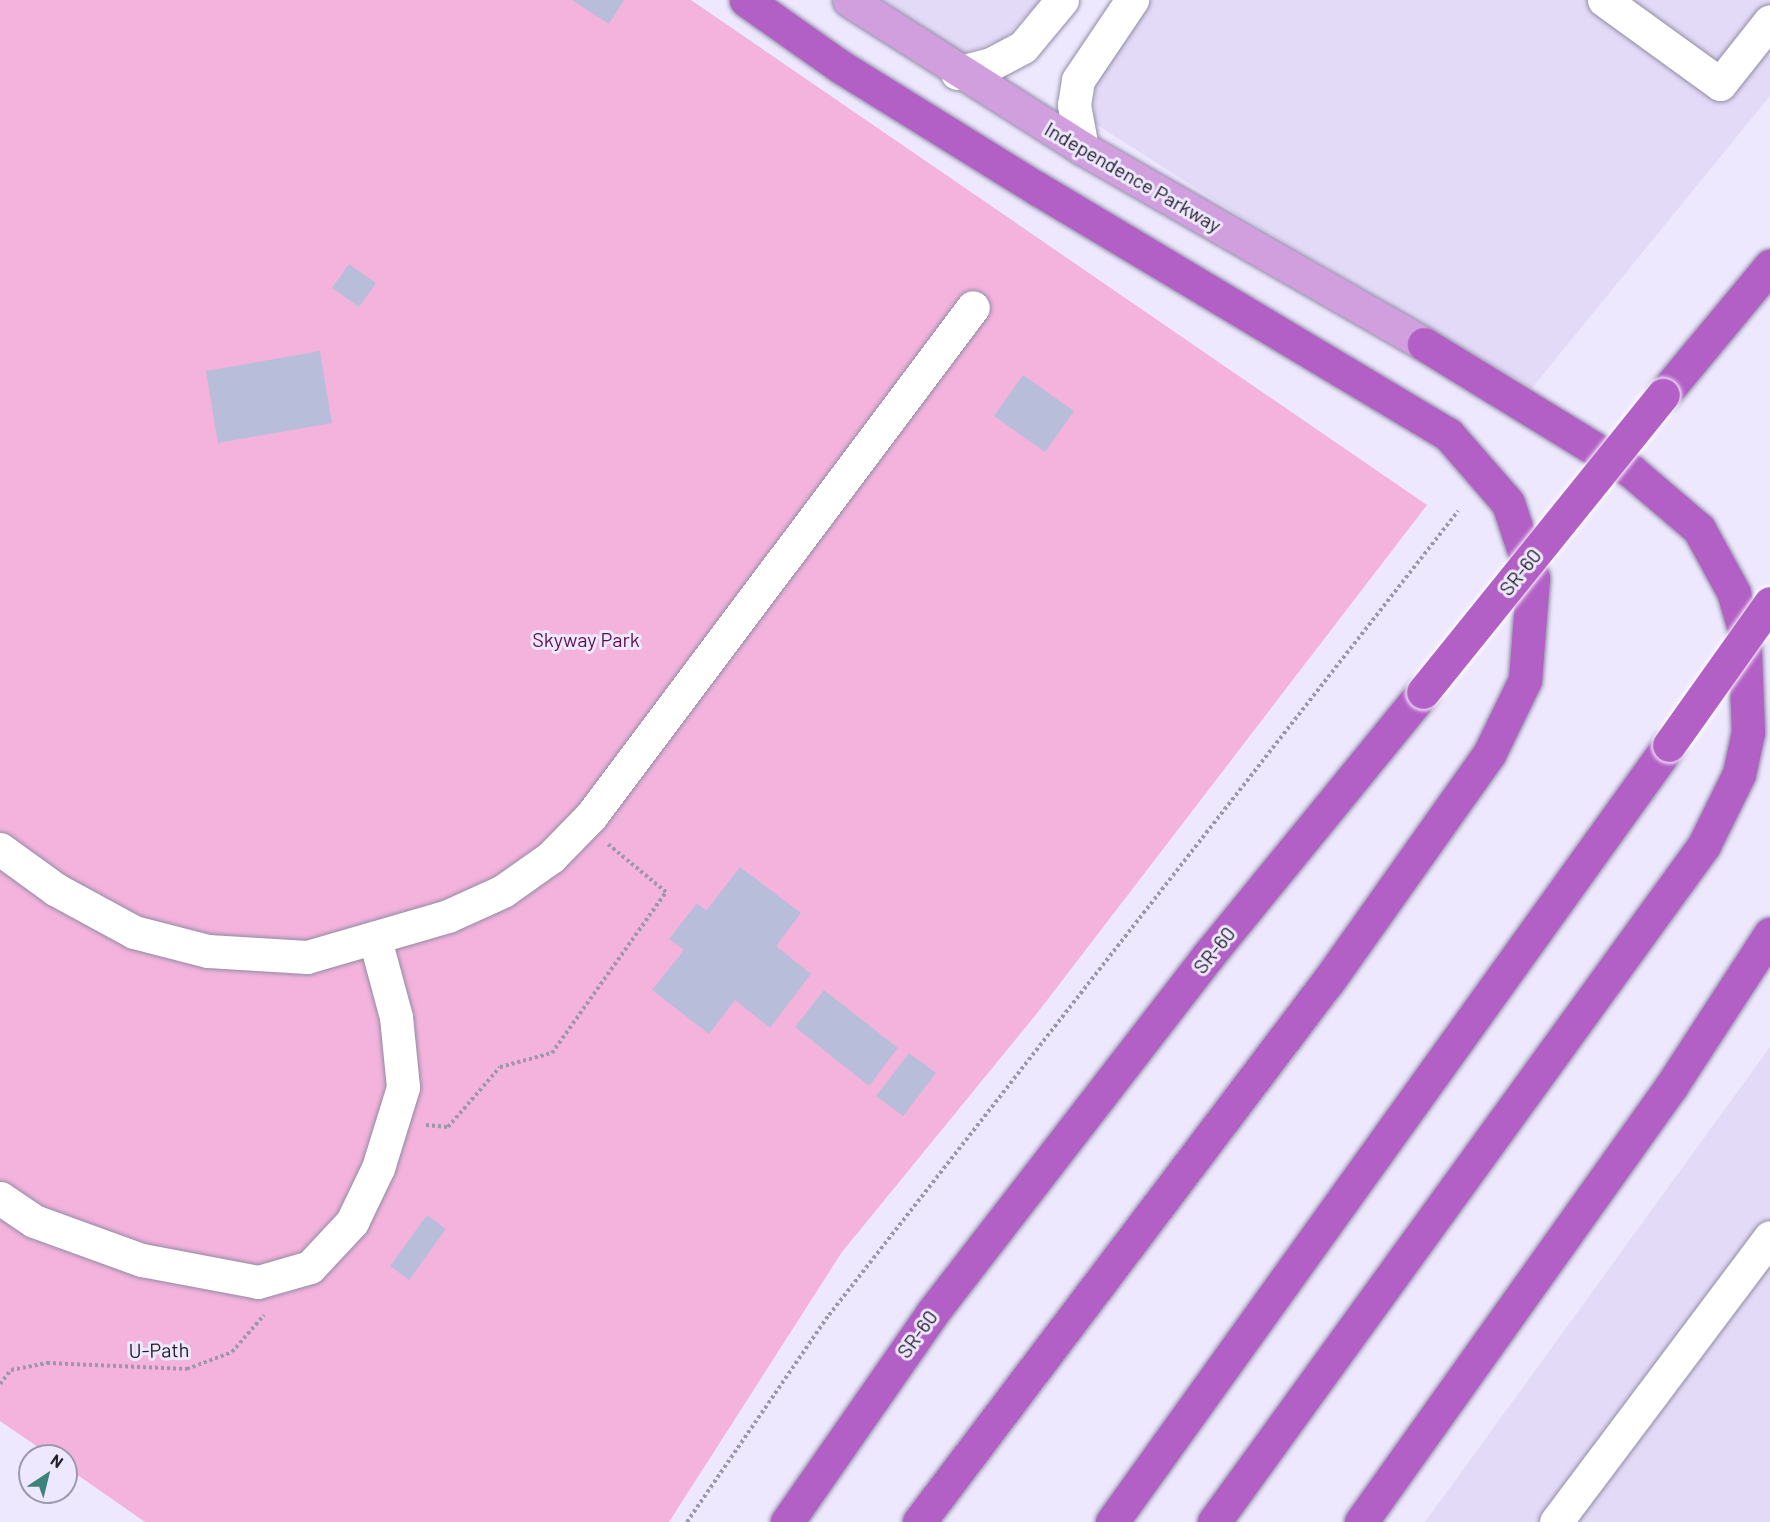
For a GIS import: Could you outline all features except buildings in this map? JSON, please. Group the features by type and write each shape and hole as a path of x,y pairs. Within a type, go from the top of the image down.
{"highway":[{"path":"746,0 841,67 1038,189 1441,429 1482,467 1508,503 1525,541 1533,578 1525,680 1479,770 1328,981 919,1522"},
{"name":"SR-60","path":"787,1522 939,1304 1207,957 1662,395 1770,266"},
{"path":"1214,1522 1704,845 1739,774 1748,732 1744,629 1734,593 1699,529 1631,471 1424,344"},
{"path":"1112,1522 1770,603"},
{"path":"1361,1522 1672,1086 1770,934"}],"main road":[{"name":"Independence Parkway","path":"849,0 957,73 1082,148 1424,344"}],"street":[{"path":"957,73 1023,47 1062,0"},
{"path":"1082,148 1074,105 1078,80 1132,0"},
{"path":"1604,0 1719,84 1770,21"},
{"path":"0,849 55,889 134,932 208,951 307,957 448,916 503,891 551,857 584,824 973,306"},
{"path":"0,1198 34,1221 142,1260 258,1282 310,1267 352,1222 393,1121 404,1087 396,1017 375,939"},
{"path":"1556,1522 1770,1238"}],"path":[{"path":"687,1522 843,1296 1458,511"},
{"path":"393,1121 448,1127 500,1067 552,1053 666,892 584,824"},
{"name":"U-Path","path":"0,1384 11,1370 47,1363 187,1369 232,1352 273,1302 279,1276"}],"shaded area":[{"path":"882,0 1041,0 1003,40 963,53"},
{"path":"1152,0 1770,0 1770,96 1532,388 1238,215 1094,123 1096,78"},
{"path":"1770,1047 1770,1522 1425,1522"}],"green space":[{"name":"Skyway Park","path":"0,0 691,0 1427,505 1038,1012 842,1252 669,1522 145,1522 78,1475 78,1444 34,1444 0,1421"}]}
